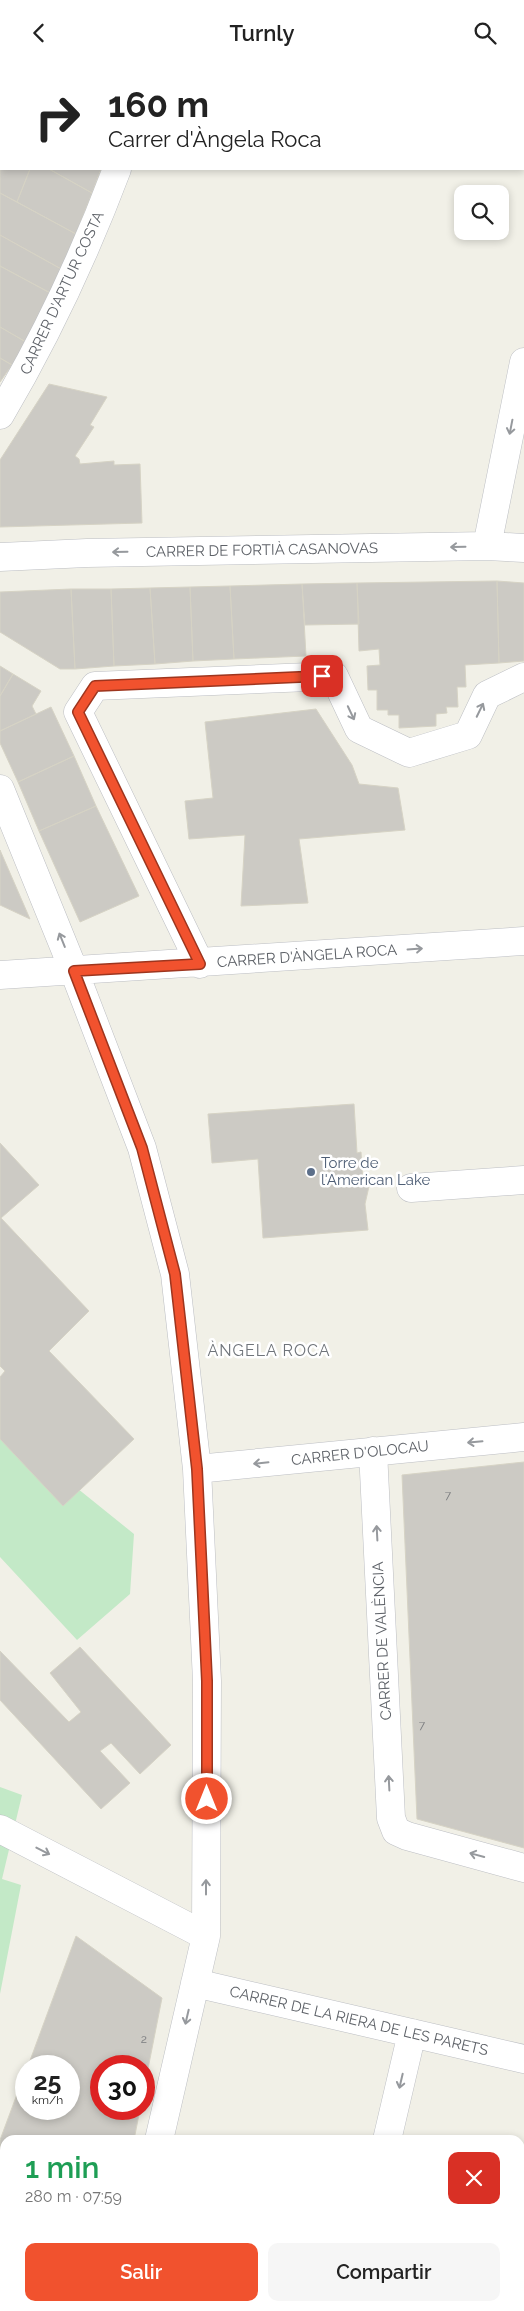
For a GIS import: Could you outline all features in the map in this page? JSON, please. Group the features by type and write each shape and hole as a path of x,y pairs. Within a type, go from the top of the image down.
{"street":[{"name":"CARRER D'ARTUR COSTA","path":"0,415 34,358 104,205 117,170"},
{"path":"487,546 524,362"},
{"name":"CARRER DE FORTIÀ CASANOVAS","path":"0,557 97,553 487,546 524,548"},
{"path":"200,964 78,712 95,686 334,676 359,729 409,753 468,735 487,695 524,677"},
{"path":"0,789 74,971 142,1148 172,1264 197,1469 207,1681 206,1936 160,2135"},
{"name":"CARRER D'ÀNGELA ROCA","path":"0,975 200,964 524,941"},
{"path":"411,1188 524,1180"},
{"name":"CARRER D'OLOCAU","path":"197,1469 524,1437"},
{"name":"CARRER DE VALÈNCIA","path":"373,1451 391,1818 396,1831 406,1836 524,1868"},
{"path":"0,1829 206,1936"},
{"name":"CARRER DE LA RIERA DE LES PARETS","path":"195,1983 524,2059"},
{"path":"388,2135 412,2033"}],"green space":[{"path":"0,1426 134,1534 130,1594 77,1640 0,1557"},
{"path":"0,1787 22,1795 2,1879 21,1885 0,1994"}],"building":[{"path":"0,170 30,170 17,202 0,193"},
{"path":"30,170 51,170 92,193 76,234 17,202"},
{"path":"51,170 101,170 92,193"},
{"path":"0,193 76,234 63,270 0,235"},
{"path":"0,235 63,270 54,295 0,266"},
{"path":"0,266 54,295 26,342 0,327"},
{"path":"0,327 26,342 12,365 0,358"},
{"path":"0,358 12,365 0,382"},
{"path":"49,384 107,397 90,425 94,427 75,456 79,459 80,464 114,461 114,465 140,464 142,523 0,527 0,460"},
{"path":"497,581 524,583 524,661 499,663"},
{"path":"497,581 499,663 465,665 466,687 457,687 458,707 446,707 447,713 436,714 436,726 399,728 399,715 388,715 388,710 377,710 377,690 368,690 367,666 380,665 379,649 359,651 357,583"},
{"path":"357,583 359,624 305,625 302,584"},
{"path":"302,584 306,656 234,659 230,586"},
{"path":"230,586 234,659 193,661 190,587"},
{"path":"190,587 193,661 155,664 150,588"},
{"path":"150,588 155,664 114,666 111,589"},
{"path":"71,589 75,669 60,669 0,632 0,592"},
{"path":"71,589 111,589 114,666 75,669"},
{"path":"0,666 13,674 0,696"},
{"path":"13,674 41,691 32,706 36,714 0,731 0,696"},
{"path":"51,707 74,756 18,782 0,743 0,731"},
{"path":"316,709 352,765 359,784 398,788 405,830 299,839 308,903 241,906 245,835 189,839 185,801 213,798 205,722"},
{"path":"74,756 96,806 39,831 18,782"},
{"path":"96,806 139,896 80,922 39,831"},
{"path":"0,850 30,919 0,905"},
{"name":"Torre de l'American Lake","path":"354,1104 357,1153 361,1152 363,1182 370,1182 365,1204 368,1230 263,1238 258,1159 212,1163 208,1114"},
{"path":"0,1143 39,1185 1,1218 89,1311 49,1351 134,1439 63,1506 0,1439 0,1377 5,1371 0,1366"},
{"path":"524,1462 524,1848 417,1819 402,1475"},
{"path":"80,1647 171,1745 140,1774 111,1743 100,1751 130,1783 101,1809 0,1700 0,1651 69,1722 81,1712 50,1673"},
{"path":"76,1936 162,1998 151,2055 90,2055 90,2120 138,2120 135,2135 2,2135 15,2100 15,2120 80,2120 80,2055 32,2055"}],"place":[{"name":"Torre de l'American Lake","path":"311,1172"}],"district":[{"name":"ÀNGELA ROCA","path":"269,1350"}],"route":[{"path":"207,1799 207,1681 197,1469 175,1274 142,1148 74,971 200,964 78,712 95,686 322,676"}]}
